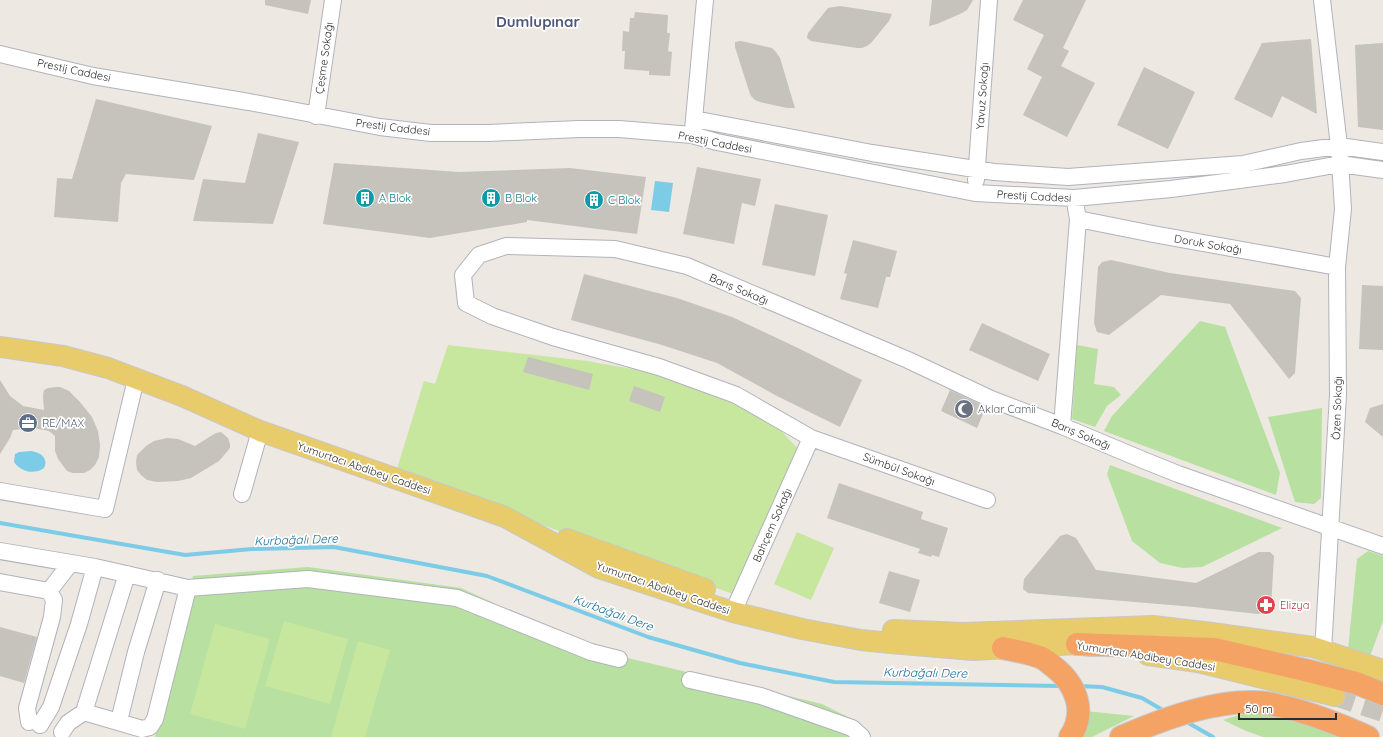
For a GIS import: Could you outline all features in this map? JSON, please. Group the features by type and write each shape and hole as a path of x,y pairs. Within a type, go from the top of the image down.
{"highway":[{"path":"1077,644 1214,649 1334,678 1383,694"},
{"path":"1003,648 1043,658 1063,674 1072,687 1077,700 1079,712 1074,731 1070,737"},
{"path":"1121,737 1195,710 1239,703 1268,703 1301,711 1334,722 1368,737"}],"main road":[{"name":"Yumurtacı Abdibey Caddesi","path":"0,347 63,356 108,368 182,396 260,431 505,517 599,568 735,607 802,629 861,640 973,650 1077,644 1198,662 1335,696"},
{"path":"735,607 825,624 899,631 964,632 1153,626 1313,647 1383,670"}],"street":[{"name":"Çeşme Sokağı","path":"316,116 333,0"},
{"path":"692,135 706,0"},
{"name":"Yavuz Sokağı","path":"975,193 989,0"},
{"name":"Özen Sokağı","path":"1322,0 1339,146 1343,210 1337,267 1338,395 1324,651"},
{"name":"Prestij Caddesi","path":"0,54 93,76 249,102 380,127 431,133 620,129 692,135 717,142 975,193 1074,198 1171,189 1285,174 1340,164 1383,170"},
{"name":"Prestij Caddesi","path":"694,119 872,153 977,170 1068,177 1243,164 1301,151 1339,146 1383,152"},
{"path":"1062,426 1078,219 1074,198"},
{"name":"Doruk Sokağı","path":"1078,219 1337,267"},
{"name":"Barış Sokağı","path":"811,438 736,395 659,367 553,337 492,316 466,303 463,275 479,255 506,246 615,249 687,266 908,360 991,399 1062,426 1178,474 1383,546"},
{"path":"0,491 105,510 136,379"},
{"path":"242,494 260,431"},
{"name":"Sümbül Sokağı","path":"811,438 987,500"},
{"name":"Bahçem Sokağı","path":"735,607 811,438"},
{"path":"0,551 95,567 188,588 308,579 457,598 591,652 619,659"},
{"path":"49,591 70,564"},
{"path":"49,591 54,600 52,617 27,708 35,724 52,707 79,624 95,567"},
{"path":"62,732 68,723 84,712 127,574"},
{"path":"119,721 136,652 158,580"},
{"path":"0,582 49,591"},
{"path":"84,712 119,721 142,729 150,727 155,719 188,588"},
{"path":"690,680 761,696 852,728 862,737"}],"green space":[{"path":"1200,321 1225,327 1280,473 1276,495 1104,431 1112,416"},
{"path":"448,345 587,361 700,381 768,417 803,454 736,595 396,472 424,381 435,384"},
{"path":"1077,345 1098,349 1094,384 1114,387 1121,395 1107,406 1095,427 1072,419"},
{"path":"1322,408 1321,498 1314,504 1295,502 1268,417"},
{"path":"1110,465 1282,528 1202,567 1183,568 1160,563 1132,541 1107,474"},
{"path":"797,532 834,548 811,600 774,584"},
{"path":"1368,551 1383,556 1383,621 1370,656 1348,650 1357,559"},
{"path":"308,567 461,588 598,651 822,704 850,718 866,737 155,737 193,576"},
{"path":"284,621 348,639 330,704 265,686"},
{"path":"215,624 270,639 245,729 190,714"},
{"path":"358,641 390,650 365,737 331,737"},
{"path":"1085,711 1134,716 1092,737 1078,737"},
{"path":"1246,713 1286,716 1344,737 1263,737 1223,720"}],"water":[{"path":"655,181 673,183 669,212 651,210"},
{"path":"31,451 43,456 45,461 44,468 32,472 20,468 14,462 15,454 19,452"}],"building":[{"path":"265,0 311,0 308,14 265,5"},
{"path":"932,0 973,0 967,10 962,13 929,26"},
{"path":"1023,0 1086,0 1063,48 1069,51 1061,66 1095,83 1067,137 1023,115 1042,77 1027,69 1044,35 1013,20"},
{"path":"840,6 892,14 889,21 871,43 862,48 811,41 807,38 808,33 828,8"},
{"path":"635,12 668,15 667,33 670,33 668,51 672,52 670,76 649,75 649,71 624,69 625,51 622,51 623,31 629,32 630,18 634,18"},
{"path":"1311,39 1317,114 1282,96 1272,118 1234,99 1262,43"},
{"path":"741,41 772,48 776,52 780,58 795,108 787,108 760,102 751,96 735,47 735,42"},
{"path":"1383,43 1383,130 1358,127 1355,45"},
{"path":"1144,67 1195,92 1168,149 1117,125"},
{"path":"96,99 212,126 194,180 126,174 121,183 118,222 54,217 57,178 72,179"},
{"path":"258,133 299,142 273,224 193,221 203,179 245,183"},
{"path":"334,163 459,172 570,168 646,177 637,234 527,220 527,222 430,238 323,224"},
{"path":"697,167 761,179 755,206 742,203 734,244 683,234"},
{"path":"775,204 828,215 815,276 762,265"},
{"path":"853,240 897,251 890,277 886,277 878,308 840,299 847,274 844,273"},
{"path":"1111,260 1170,273 1295,291 1301,298 1295,373 1289,379 1230,304 1161,295 1109,335 1097,332 1094,323 1098,267 1102,262"},
{"path":"584,274 677,298 732,317 862,380 840,427 777,396 717,363 662,345 571,320"},
{"path":"1362,285 1383,286 1383,350 1359,349"},
{"path":"982,323 1050,354 1038,381 969,350"},
{"path":"528,357 593,374 589,390 523,372"},
{"path":"0,380 10,396 23,406 44,410 44,390 48,388 60,387 69,391 92,417 98,431 100,445 99,457 95,465 84,473 73,473 67,471 58,459 55,451 55,436 49,431 34,428 13,430 0,454"},
{"path":"634,386 665,397 660,412 629,401"},
{"name":"Aklar Camii","path":"950,390 986,407 977,428 941,411"},
{"path":"1383,404 1383,437 1365,422 1370,408"},
{"path":"221,432 228,438 230,448 219,461 191,478 178,481 157,482 147,480 137,470 137,455 146,446 154,441 167,438 178,439 195,446 216,433"},
{"path":"839,483 923,512 921,519 948,528 939,557 932,555 931,557 918,553 920,549 827,518"},
{"path":"1067,534 1076,538 1096,570 1196,583 1259,552 1270,552 1274,556 1271,607 1266,612 1258,614 1028,593 1023,589 1024,579 1060,536"},
{"path":"889,571 920,580 910,612 879,603"},
{"path":"0,627 37,637 24,683 0,676"}],"waterway":[{"name":"Kurbağalı Dere","path":"0,523 185,555 252,549 334,547 487,576 648,637 740,663 834,682 1061,686"},
{"name":"Kurbağalı Dere","path":"1078,686 1102,687 1142,698 1166,712"},
{"name":"Kurbağalı Dere","path":"1185,721 1213,737"}],"tunnel":[{"path":"1335,696 1383,712"}],"place":[{"name":"A Blok","path":"365,198"},
{"name":"B Blok","path":"491,198"},
{"name":"C Blok","path":"594,200"},
{"name":"Aklar Camii","path":"964,409"},
{"name":"RE/MAX","path":"28,423"},
{"name":"Elizya","path":"1266,605"}],"district":[{"name":"Dumlupınar","path":"538,22"}]}
